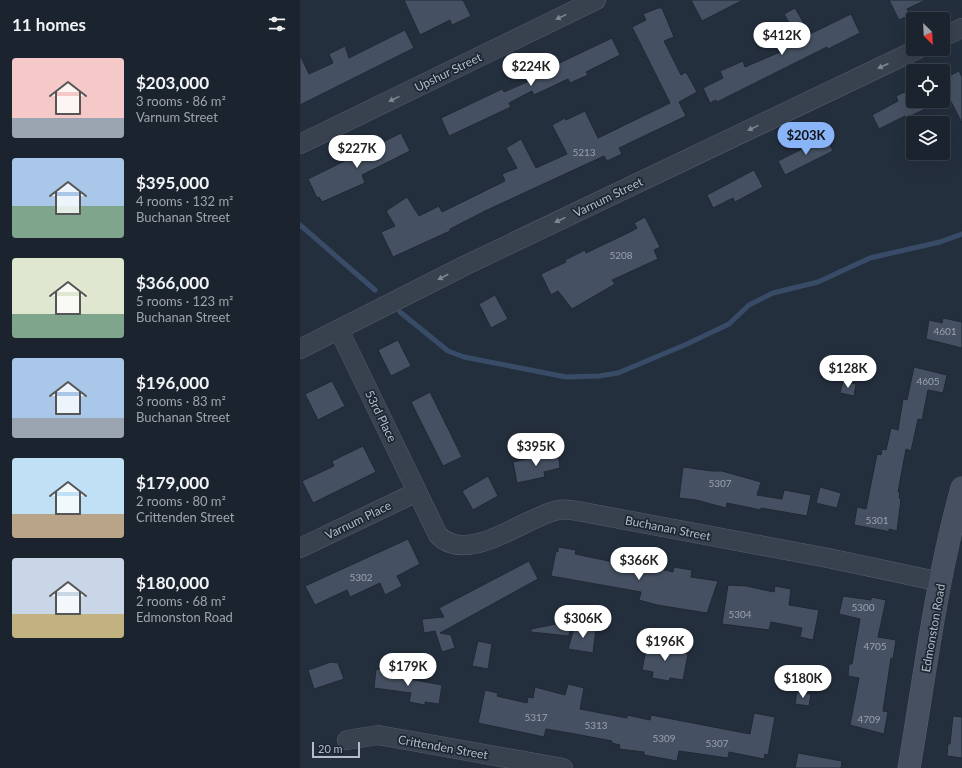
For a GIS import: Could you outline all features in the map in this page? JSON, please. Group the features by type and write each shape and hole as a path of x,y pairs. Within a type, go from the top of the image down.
{"street":[{"name":"Upshur Street","path":"300,144 596,0"},
{"path":"950,34 962,28"},
{"name":"Varnum Street","path":"300,349 466,265 906,55"},
{"name":"53rd Place","path":"339,330 419,497"},
{"name":"Edmonston Road","path":"909,768 931,630 950,533 962,488"},
{"name":"Varnum Place","path":"300,548 419,497"},
{"name":"Buchanan Street","path":"419,497 438,535 443,540 453,545 475,544 489,540 540,515 560,509 820,556 941,582"},
{"name":"Crittenden Street","path":"346,740 378,735 563,768"}],"building":[{"path":"404,0 463,0 471,16 452,25 450,20 420,35"},
{"path":"691,0 743,0 702,21"},
{"path":"889,0 926,0 907,9 908,12 906,12 906,17 899,20"},
{"path":"658,8 662,8 674,37 664,41 681,75 686,72 697,92 679,102 686,116 619,148 622,154 607,161 604,156 485,211 450,229 450,231 393,257 381,232 395,226 386,211 407,197 419,216 439,206 442,212 505,181 502,174 517,168 506,148 521,139 536,168 567,154 552,125 565,118 566,120 585,111 598,138 670,103 632,27 646,20 643,14"},
{"path":"795,8 810,34 851,14 860,33 828,49 827,47 717,102 716,100 710,103 703,88 723,78 720,71 743,61 745,67 780,52 780,50 799,40 784,14"},
{"path":"405,30 414,48 300,105 300,55 309,74 333,63 329,54 345,46 349,58"},
{"path":"612,38 620,55 586,72 588,75 570,83 568,79 534,95 532,91 509,103 511,107 449,136 441,118 502,89 504,92 527,82 526,79"},
{"path":"959,71 962,77 962,123 950,100 950,76"},
{"path":"906,91 906,108 928,108 910,116 906,116 906,118 905,116 879,129 872,115 898,101 896,96"},
{"path":"401,133 410,151 362,175 365,183 322,202 319,197 317,198 308,179"},
{"path":"826,137 833,151 785,175 778,161"},
{"path":"754,170 763,187 735,202 733,198 713,208 707,195"},
{"path":"645,217 660,247 654,250 658,259 612,280 615,284 572,309 558,291 551,295 541,274 566,262 565,260 585,250 586,253 632,231 637,228 634,223"},
{"path":"495,295 508,319 491,328 479,304"},
{"path":"943,318 962,322 962,348 926,339 929,320 942,323"},
{"path":"398,340 411,366 391,376 378,350"},
{"path":"914,367 947,375 943,393 928,390 922,420 918,419 911,451 906,449 898,492 900,492 899,498 901,499 897,531 889,529 889,532 854,525 857,507 866,509 877,454 881,455 882,449 886,450 891,428 898,430 903,399 907,400"},
{"path":"332,381 345,406 318,420 305,394"},
{"path":"843,381 856,384 854,396 840,393"},
{"path":"430,392 462,457 443,466 411,402"},
{"path":"363,446 376,472 313,503 302,481 334,466 332,461"},
{"path":"558,452 560,468 544,472 545,477 517,483 513,462"},
{"path":"683,467 722,471 761,482 757,495 782,499 784,490 811,495 807,516 761,508 761,510 727,503 726,508 696,500 679,498"},
{"path":"488,476 498,496 473,510 462,491"},
{"path":"820,487 841,493 837,508 816,503"},
{"path":"408,539 420,564 397,576 402,586 385,595 380,583 350,597 347,590 315,605 305,586"},
{"path":"558,547 576,550 575,554 652,570 653,567 673,572 674,567 692,570 691,577 718,581 707,613 657,605 639,600 641,592 551,576"},
{"path":"529,561 538,579 440,633 451,635 455,648 442,652 435,631 424,633 422,619 444,617 439,608"},
{"path":"728,585 746,586 774,592 775,586 791,589 789,605 819,610 813,640 800,637 802,628 771,622 769,630 722,624"},
{"path":"843,596 871,600 871,597 886,600 878,637 896,640 893,659 891,658 883,711 888,712 884,734 850,725 859,678 848,676 849,664 852,664 860,619 839,614"},
{"path":"571,621 569,636 531,632 531,629"},
{"path":"575,625 596,628 593,653 568,649"},
{"path":"478,641 492,644 488,669 472,666"},
{"path":"656,644 684,649 683,652 688,654 683,680 670,678 669,681 652,678 653,672 642,670 647,645 656,646"},
{"path":"331,662 338,663 344,679 314,689 308,670"},
{"path":"376,669 400,672 399,677 442,685 439,704 425,702 425,705 409,702 411,693 374,688"},
{"path":"568,684 584,688 580,709 627,718 627,715 650,720 651,715 750,734 754,713 775,717 768,755 765,754 764,759 729,752 728,758 679,751 677,761 644,755 644,752 619,749 620,745 612,743 612,741 546,729 544,737 478,723 485,690 498,693 497,696 527,703 528,697 533,698 535,687 565,695"},
{"path":"797,692 811,694 809,706 795,704"},
{"path":"953,716 962,717 962,758 947,756"},
{"path":"798,753 842,761 841,768 795,768"}],"waterway":[{"path":"300,225 375,290"},
{"path":"400,312 448,351 464,357 566,377 599,376 618,373 687,344 729,324 749,305 773,293 818,282 870,258 940,242 962,234"}]}
